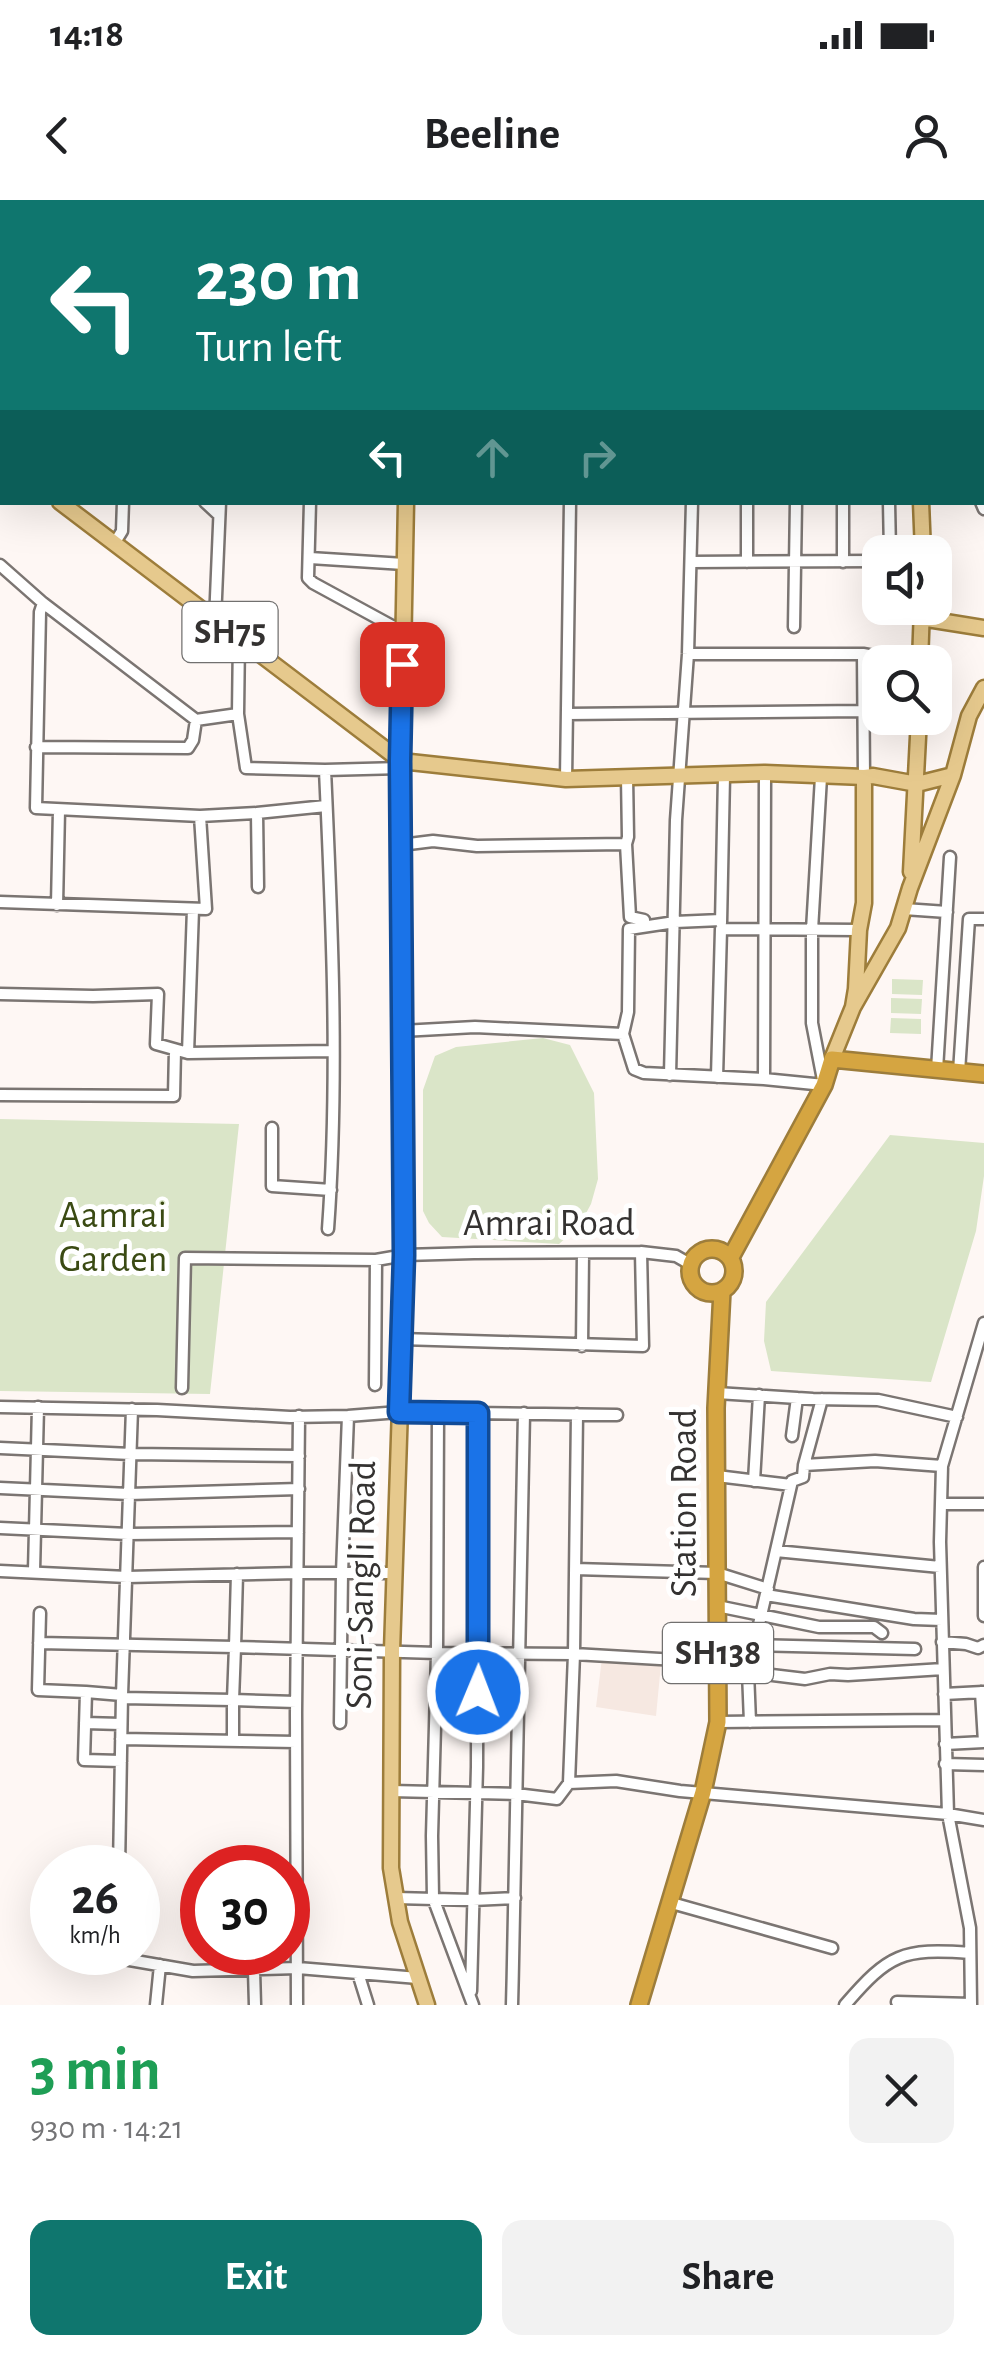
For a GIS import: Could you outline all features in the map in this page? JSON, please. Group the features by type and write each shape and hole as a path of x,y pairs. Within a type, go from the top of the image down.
{"highway":[{"path":"731,1258 824,1085 832,1060 984,1074"},
{"path":"711,1248 731,1258 733,1280 722,1291 708,1293 696,1286 690,1264 697,1254 711,1248"},
{"name":"Station Road","path":"639,2005 703,1792 718,1722 716,1476 722,1291"}],"main road":[{"name":"SH75","path":"64,505 401,764"},
{"name":"Soni-Sangli Road","path":"406,505 401,764 404,1255 392,1651 391,1868 400,1922 427,2005"},
{"path":"922,505 923,535"},
{"path":"952,620 984,628"},
{"path":"832,1060 853,1007 898,928 969,716 984,688"},
{"path":"910,888 917,735"},
{"path":"401,764 566,779 765,773 873,776 916,784 952,774"},
{"path":"853,1007 864,903 864,777"}],"street":[{"path":"114,544 122,531 123,505"},
{"path":"310,505 308,578 403,632"},
{"path":"566,779 570,505"},
{"path":"670,1075 676,820 688,654 692,505"},
{"path":"746,505 746,562"},
{"path":"794,627 796,505"},
{"path":"843,505 843,562"},
{"path":"889,505 890,535"},
{"path":"216,621 220,509"},
{"path":"310,558 404,564"},
{"path":"691,562 862,562"},
{"path":"0,565 43,603 196,720 238,714"},
{"path":"43,603 36,808 200,816 326,806"},
{"path":"239,638 238,714 246,768 325,770 401,764"},
{"path":"688,654 862,654"},
{"path":"567,714 862,711"},
{"path":"36,747 188,748 196,720"},
{"path":"863,735 864,777"},
{"path":"325,770 332,1050 328,1229"},
{"path":"764,1079 765,773"},
{"path":"718,1077 724,776"},
{"path":"627,777 630,917 765,930 859,930"},
{"path":"674,922 629,929 628,1012 623,1034 634,1069 644,1074 824,1085 812,1022 812,930 822,777"},
{"path":"57,906 59,810"},
{"path":"257,813 258,887"},
{"path":"0,902 206,910 200,816"},
{"path":"401,845 626,844"},
{"path":"937,1070 950,857"},
{"path":"188,1052 193,909"},
{"path":"904,910 947,912"},
{"path":"959,1072 969,920 984,919"},
{"path":"0,994 158,994 156,1044 188,1052 332,1050"},
{"path":"402,1031 475,1027 623,1034"},
{"path":"0,1094 174,1096 175,1050"},
{"path":"272,1128 272,1186 331,1190"},
{"path":"401,1339 642,1346 641,1252"},
{"name":"Amrai Road","path":"182,1388 185,1258 376,1260 404,1255 641,1252 676,1256 690,1264"},
{"path":"582,1346 583,1254"},
{"path":"375,1384 376,1260"},
{"path":"898,2002 971,2004 970,1928 948,1814 945,1764 941,1504 942,1466 984,1323"},
{"path":"970,1372 984,1375"},
{"path":"717,1393 878,1400 957,1417"},
{"path":"754,1481 759,1396"},
{"path":"792,1436 798,1398"},
{"path":"804,1471 822,1399"},
{"path":"0,1407 299,1416 399,1412 617,1414"},
{"path":"34,1572 38,1408"},
{"path":"119,1845 132,1409"},
{"path":"438,1412 433,1898 472,2001"},
{"path":"472,2001 478,1413"},
{"path":"512,2005 524,1413"},
{"path":"392,1791 516,1794 557,1799 569,1782 577,1414"},
{"path":"297,1845 299,1416"},
{"path":"340,1723 348,1416"},
{"path":"0,1448 300,1456"},
{"path":"750,1722 748,1672 792,1481 804,1471 875,1461 942,1466"},
{"path":"716,1476 791,1485"},
{"path":"0,1488 130,1494 299,1488"},
{"path":"941,1504 984,1504"},
{"path":"0,1528 128,1534 298,1532"},
{"path":"776,1550 940,1567"},
{"path":"984,1567 984,1616"},
{"path":"575,1569 717,1573 767,1592 914,1619 942,1620"},
{"path":"0,1571 127,1577 394,1573"},
{"path":"233,1741 237,1574"},
{"path":"718,1606 819,1627 874,1627 882,1633"},
{"path":"40,1613 38,1690 296,1702"},
{"path":"39,1643 574,1654 694,1661 701,1650 718,1641 915,1649"},
{"path":"942,1642 978,1648 984,1644"},
{"path":"718,1664 805,1679 830,1674 943,1669"},
{"path":"86,1692 84,1760 121,1761"},
{"path":"944,1694 982,1692 984,1742 945,1744"},
{"path":"718,1722 945,1720"},
{"path":"85,1723 122,1724"},
{"path":"121,1739 296,1742"},
{"path":"945,1764 984,1764"},
{"path":"569,1782 616,1781 680,1791 984,1820"},
{"path":"396,1898 515,1898"},
{"path":"668,1902 832,1948"},
{"path":"846,2005 873,1973 901,1955 936,1950 970,1952"},
{"path":"160,1966 180,1969"},
{"path":"310,1969 418,1978"},
{"path":"358,1973 368,2005"},
{"path":"156,2005 159,1975"},
{"path":"254,1975 254,2005"},
{"path":"298,1975 298,2005"}],"shaded area":[{"path":"602,1658 661,1664 656,1716 596,1707"}],"green space":[{"path":"892,979 923,980 922,995 892,994"},
{"path":"891,998 922,999 921,1014 891,1013"},
{"path":"891,1018 921,1019 921,1034 890,1033"},
{"path":"543,1038 570,1045 594,1093 598,1179 591,1204 579,1226 559,1244 442,1237 423,1211 423,1090 435,1056 456,1047"},
{"name":"Aamrai Garden","path":"0,1119 239,1124 210,1394 0,1391"},
{"path":"890,1135 984,1143 976,1231 931,1382 771,1371 764,1341 766,1302"}],"route":[{"path":"402,664 404,1255 399,1412 478,1413 478,1692"}]}
